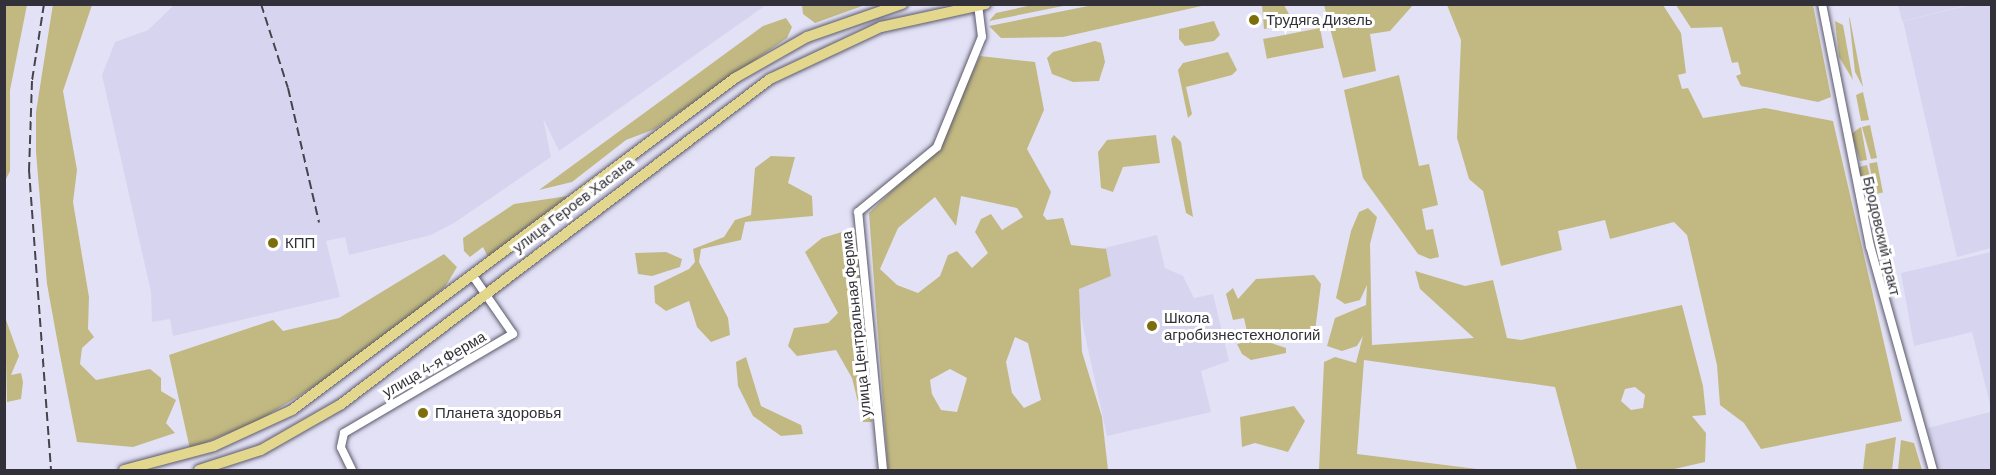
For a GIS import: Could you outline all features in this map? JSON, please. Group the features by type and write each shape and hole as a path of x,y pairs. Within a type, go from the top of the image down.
{"main road":[{"name":"улица Героев Хасана","path":"124,471 214,447 292,410 753,67 844,21 902,4"},
{"name":"улица Героев Хасана","path":"199,471 301,429 386,371 485,291 770,79 881,27 982,5"}],"street":[{"name":"Бродовский тракт","path":"1822,4 1870,246 1933,471"},
{"name":"улица Центральная Ферма","path":"884,471 858,212 937,147 982,37 982,5"},
{"name":"улица 4-я Ферма","path":"352,471 343,456 344,432 513,334 473,276"}],"shaded area":[{"path":"5,4 27,5 10,90 10,171 5,181"},
{"path":"53,4 92,5 63,91 77,170 73,202 89,297 88,329 94,337 82,348 80,364 96,380 150,369 161,378 161,391 176,400 166,423 175,433 133,447 77,442 47,284 36,152 36,112"},
{"path":"865,4 815,23 803,14 802,5"},
{"path":"1037,4 1068,5 989,21 996,13"},
{"path":"1324,4 1413,5 1390,31 1370,34 1376,71 1343,78"},
{"path":"1898,4 1968,5 1902,21"},
{"path":"1975,4 1991,5 1991,248 1957,257 1903,21"},
{"path":"174,5 766,5 559,151 543,118 551,157 454,223 431,235 349,255 345,237 326,241 340,297 173,336 170,319 152,322 151,292 102,75 115,42 148,30"},
{"path":"1093,5 1206,5 1063,37 1001,38 989,26"},
{"path":"1262,5 1284,5 1294,23 1264,29"},
{"path":"1447,5 1663,5 1681,33 1686,73 1678,75 1682,89 1688,88 1703,118 1765,108 1833,121 1902,421 1761,449 1744,423 1720,405 1717,365 1687,235 1674,222 1610,239 1605,220 1558,231 1562,250 1501,266 1483,191 1469,179 1457,138 1461,40"},
{"path":"1676,5 1813,5 1831,97 1818,102 1741,86 1736,76 1741,74 1738,62 1732,63 1722,27 1691,28"},
{"path":"1849,17 1850,19 1863,87 1855,72"},
{"path":"786,18 792,27 787,38 655,129 626,140 572,182 539,190 763,26"},
{"path":"1214,21 1220,35 1214,41 1185,46 1179,39 1179,29"},
{"path":"1835,21 1843,25 1853,80 1839,57"},
{"path":"1320,28 1324,48 1267,59 1263,39"},
{"path":"1095,41 1101,43 1105,62 1099,81 1073,82 1052,74 1047,58 1053,52"},
{"path":"1228,52 1237,70 1232,75 1186,87 1192,114 1188,118 1178,70 1183,63"},
{"path":"980,56 1035,62 1044,110 1027,149 1051,192 1043,215 1047,220 1063,218 1071,245 1106,249 1111,276 1079,289 1082,352 1102,417 1108,470 888,470 869,213 937,147","holes":["961,196 1017,208 1023,217 1002,230 991,214 981,219 975,232 988,253 972,268 957,251 948,255 940,276 918,293 897,285 880,269 898,228 935,197 956,226","1015,337 1028,343 1041,400 1024,408 1012,393 1006,362","950,369 967,378 957,412 941,410 932,394 930,380"]},
{"path":"1399,75 1419,166 1429,164 1438,205 1422,209 1426,230 1433,229 1439,257 1430,259 1418,254 1363,178 1344,90"},
{"path":"1863,92 1869,120 1861,121 1856,95"},
{"path":"1870,125 1877,158 1871,159 1862,127"},
{"path":"1861,127 1867,160 1860,161 1851,134"},
{"path":"1156,135 1160,163 1123,167 1113,192 1101,188 1098,152 1107,140"},
{"path":"1174,135 1181,142 1193,217 1186,213 1171,139"},
{"path":"771,156 795,157 788,183 812,196 813,216 745,222 741,240 701,249 699,262 728,318 730,335 711,342 697,327 689,301 666,311 655,303 654,286 689,269 695,262 693,249 724,237 735,220 751,215 755,168"},
{"path":"1877,162 1883,192 1875,194 1869,164"},
{"path":"1867,165 1875,194 1866,196 1858,167"},
{"path":"568,196 488,257 483,247 470,257 464,251 463,238 514,204"},
{"path":"1368,208 1377,217 1370,244 1372,345 1474,338 1420,289 1415,271 1465,286 1493,280 1507,338 1521,340 1682,305 1703,386 1706,415 1692,416 1706,433 1705,462 1670,470 1577,470 1555,387 1364,360 1357,454 1485,470 1319,470 1324,362 1335,357 1356,363 1363,336 1357,346 1342,351 1327,346 1335,318 1366,305 1367,285 1360,300 1345,304 1336,298 1351,231 1359,212","holes":["1635,387 1645,395 1643,408 1631,410 1621,401 1625,389"]},
{"path":"1878,209 1884,236 1878,237 1869,211"},
{"path":"852,229 858,237 872,422 863,422 852,378 836,350 797,356 788,346 794,328 828,323 838,313 805,252 822,238"},
{"name":"Школа агробизнестехнологий","path":"1157,235 1165,268 1183,276 1194,298 1213,294 1229,361 1201,371 1211,412 1107,436 1068,257"},
{"path":"1887,249 1896,286 1890,287 1883,252"},
{"path":"666,252 682,259 680,267 652,276 638,274 635,253"},
{"path":"1992,252 1991,408 1972,332 1914,346 1901,273"},
{"path":"444,254 457,267 445,287 354,362 258,421 190,449 169,355 273,320 283,331 339,318"},
{"path":"1314,275 1321,284 1315,331 1273,335 1271,343 1286,348 1286,353 1251,360 1242,354 1237,344 1249,341 1244,318 1233,320 1226,294 1233,288 1238,299 1256,279"},
{"path":"5,317 19,356 11,375 21,373 23,382 21,399 7,402"},
{"path":"746,357 761,406 801,425 803,434 781,436 753,416 738,386 736,362"},
{"path":"1294,406 1305,421 1288,452 1255,443 1242,447 1240,417"},
{"path":"1990,412 1991,470 1941,470 1928,428"},
{"path":"1896,437 1892,470 1863,470 1866,444"},
{"path":"1901,440 1914,443 1922,470 1898,470"}],"railway":[{"path":"44,4 32,81 29,170 51,470"},
{"path":"261,4 288,88 319,222"}],"place":[{"name":"Трудяга Дизель","path":"1254,20"},
{"name":"КПП","path":"273,243"},
{"name":"Школа агробизнестехнологий","path":"1152,326"},
{"name":"Планета здоровья","path":"423,413"}]}
